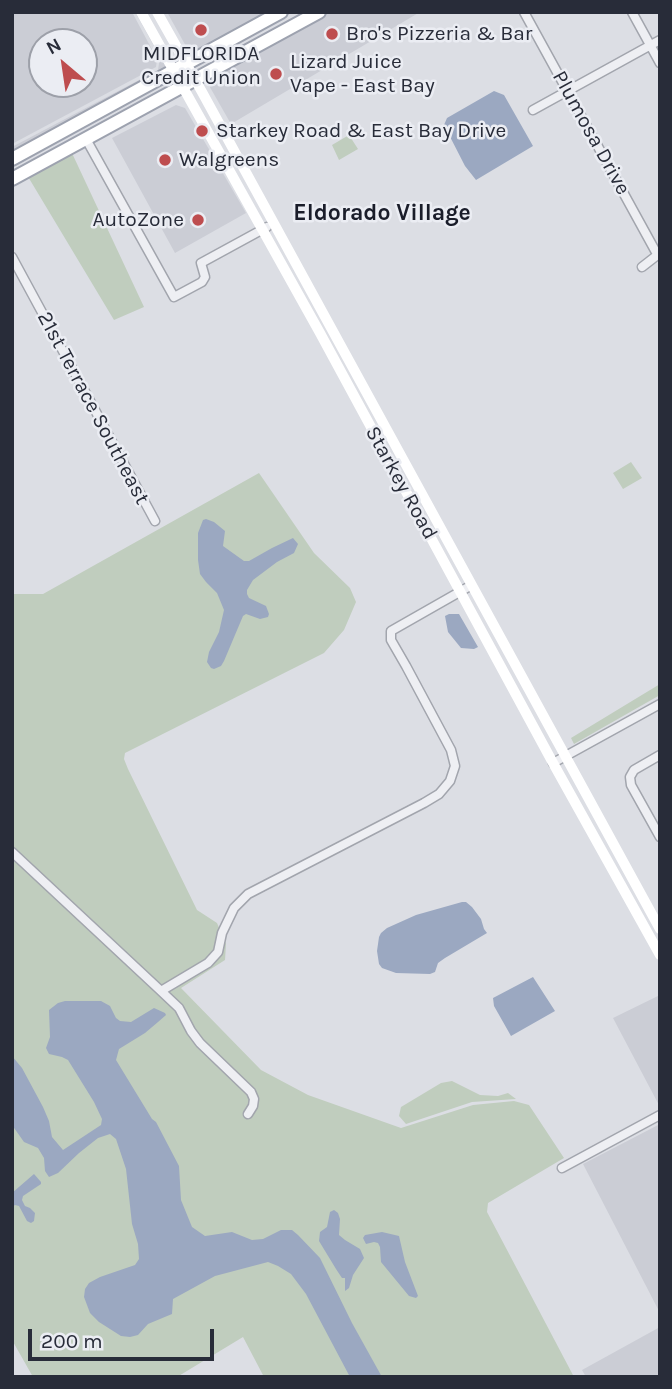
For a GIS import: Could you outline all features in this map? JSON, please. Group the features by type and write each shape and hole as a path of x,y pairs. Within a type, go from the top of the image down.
{"main road":[{"name":"Starkey Road","path":"141,12 326,345 564,756 660,929"},
{"name":"Starkey Road","path":"157,12 273,223 553,763 660,956"},
{"path":"12,159 281,12"},
{"path":"297,24 308,12"},
{"path":"12,179 319,12"},
{"path":"12,167 25,160 45,141"}],"street":[{"name":"Plumosa Drive","path":"524,12 658,253"},
{"path":"632,12 660,63"},
{"path":"533,110 660,40"},
{"path":"86,139 174,297 202,282 205,277 201,263 273,223"},
{"path":"642,267 658,253"},
{"name":"21st Terrace Southeast","path":"12,257 155,521"},
{"path":"161,991 208,963 218,952 222,933 233,908 248,894 424,803 439,794 450,781 455,766 451,750 391,640 391,631 465,589"},
{"path":"553,763 660,704"},
{"path":"660,755 634,770 630,777 631,785 660,836"},
{"path":"12,852 179,1008 200,1043 251,1092 254,1099 248,1114"},
{"path":"562,1168 660,1115"}],"shaded area":[{"path":"12,12 132,12 157,59 156,67 12,144"},
{"path":"135,12 169,70 12,155 12,147 158,70 160,57"},
{"path":"167,12 274,12 192,57"},
{"path":"326,12 420,12 231,124 207,82 207,77"},
{"path":"176,105 185,108 246,213 175,253 112,138"},
{"path":"660,995 660,1107 613,1018"},
{"path":"660,1124 660,1313 583,1164"},
{"path":"660,1327 660,1377 586,1377 582,1370"}],"green space":[{"path":"349,135 358,149 339,160 332,145"},
{"path":"71,151 144,307 114,320 27,175"},
{"path":"631,462 642,478 623,489 613,473"},
{"path":"259,473 314,553 350,588 356,602 344,630 324,653 125,753 128,769 197,910 217,923 226,944 225,960 181,988 261,1070 308,1095 401,1128 473,1105 514,1101 529,1105 564,1158 488,1203 487,1212 574,1377 264,1377 243,1337 177,1377 33,1377 12,1340 12,594 43,594"},
{"path":"660,684 660,695 574,744 571,738"},
{"path":"452,1081 480,1095 498,1096 508,1093 516,1099 472,1102 406,1124 399,1116 401,1107 441,1083"}],"water":[{"path":"494,91 504,95 533,146 476,180 465,166 444,125 447,118"},
{"path":"206,519 225,531 223,546 244,561 249,561 293,538 298,544 294,553 253,580 247,594 249,598 266,606 268,617 260,619 246,614 243,616 224,661 214,669 207,662 224,610 217,593 200,574 198,533 203,520"},
{"path":"459,614 478,647 461,648 448,632 445,616"},
{"path":"462,902 472,907 487,933 438,963 435,972 430,974 396,973 382,968 377,951 379,937 387,928 416,915"},
{"path":"533,977 555,1011 511,1036 494,1006 493,998"},
{"path":"65,1001 101,1001 110,1006 120,1021 131,1022 154,1008 165,1013 166,1015 145,1033 119,1049 116,1060 156,1122 179,1166 181,1200 192,1227 205,1236 232,1232 252,1240 263,1239 281,1230 292,1230 320,1258 382,1377 350,1377 306,1294 291,1274 268,1262 215,1276 173,1299 172,1314 148,1324 138,1335 121,1336 90,1313 84,1297 89,1283 135,1265 139,1259 126,1169 116,1139 110,1134 98,1138 58,1173 49,1177 38,1148 24,1142 12,1125 12,1056 22,1068 43,1107 52,1137 63,1150 101,1125 102,1119 94,1102 68,1060 49,1054 46,1048 50,1037 49,1010"},
{"path":"34,1174 41,1184 23,1196 22,1200 25,1206 35,1213 31,1223 27,1221 19,1206 12,1207 12,1193"},
{"path":"334,1210 340,1219 339,1235 360,1249 364,1258 345,1291 345,1278 342,1278 319,1241 320,1232 327,1227 330,1212"},
{"path":"382,1232 399,1236 405,1262 418,1296 416,1298 409,1296 381,1262 378,1243 366,1244 363,1238 365,1235"}],"place":[{"name":"MIDFLORIDA Credit Union","path":"201,30"},
{"name":"Bro's Pizzeria & Bar","path":"332,34"},
{"name":"Lizard Juice Vape - East Bay","path":"276,74"},
{"name":"Starkey Road & East Bay Drive","path":"202,131"},
{"name":"Walgreens","path":"165,160"},
{"name":"AutoZone","path":"198,220"}],"district":[{"name":"Eldorado Village","path":"382,213"}]}
